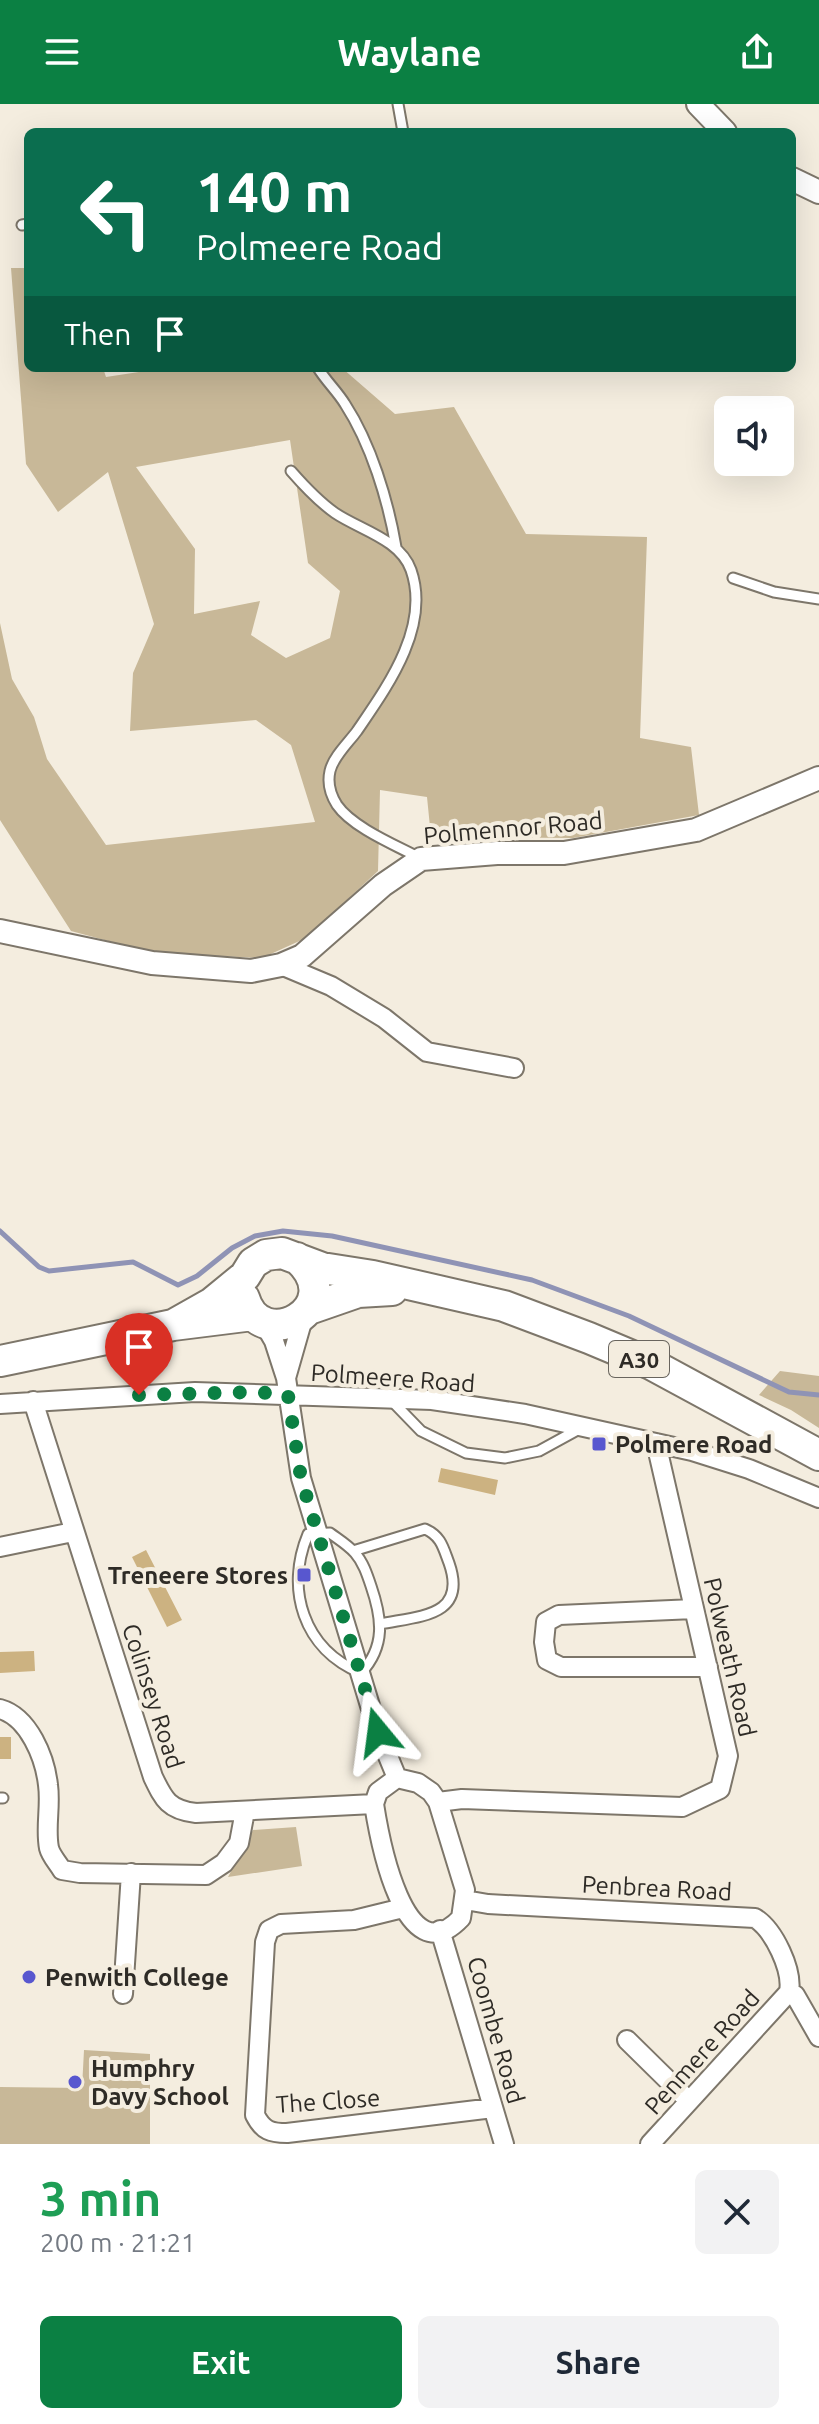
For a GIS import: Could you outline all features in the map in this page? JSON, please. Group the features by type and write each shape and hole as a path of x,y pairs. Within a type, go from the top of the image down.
{"highway":[{"name":"A30","path":"173,1325 212,1303 245,1276 253,1263 266,1255 282,1253 322,1268 504,1306 651,1364 819,1455"},
{"path":"297,1258 314,1281 315,1295 307,1312"},
{"path":"245,1276 242,1290 245,1303 258,1318"},
{"name":"A30","path":"0,1361 173,1325 258,1318 285,1325 307,1312 358,1292 446,1292"}],"street":[{"path":"698,104 721,128"},
{"path":"796,181 819,192"},
{"name":"Polmennor Road","path":"0,931 152,963 251,971 281,965 302,956 383,885 421,859 497,853 564,853 696,830 819,778"},
{"path":"281,965 331,986 384,1018 427,1052 514,1068"},
{"path":"287,1386 307,1312"},
{"path":"258,1318 274,1341 287,1386 301,1478 378,1732 397,1778"},
{"name":"Polmeere Road","path":"0,1404 287,1386 390,1399 448,1402 656,1443 749,1469 819,1498"},
{"name":"Colinsey Road","path":"33,1401 153,1777 166,1805 178,1811 196,1813 374,1804"},
{"name":"Polweath Road","path":"438,1802 462,1799 682,1807 720,1789 728,1756 656,1443"},
{"path":"0,1547 73,1532"},
{"path":"694,1609 559,1615 546,1622 544,1642 547,1660 561,1667 708,1667"},
{"path":"0,1709 8,1711 24,1726 37,1745 48,1784 49,1851 62,1870 206,1875 224,1863 239,1843 245,1811"},
{"path":"397,1778 418,1783 438,1802 448,1824 465,1900 461,1918 454,1925 435,1932 419,1926 403,1908 394,1888 374,1804 378,1792 397,1778"},
{"path":"123,1994 131,1873"},
{"name":"Penbrea Road","path":"465,1900 755,1918 769,1929 791,1982 789,1992 795,1995 819,2037"},
{"name":"The Close","path":"403,1908 354,1920 281,1924 269,1930 265,1942 255,2115 260,2125 271,2133 287,2133 493,2108"},
{"name":"Coombe Road","path":"440,1930 504,2144"},
{"name":"Penmere Road","path":"650,2144 789,1992"},
{"path":"627,2040 689,2101"}],"lane":[{"path":"398,104 402,128"},
{"path":"321,372 346,405 364,444 390,515 396,547 411,569 415,598 413,625 394,675 330,768 329,788 339,808 375,835 421,859"},
{"path":"291,471 313,497 396,547"},
{"path":"733,578 774,592 819,599"},
{"path":"390,1399 421,1431 466,1453 505,1458 539,1451 584,1427"},
{"path":"353,1551 425,1529 436,1534 442,1544 456,1583 450,1601 431,1614 380,1624"},
{"path":"318,1533 330,1533 353,1551 363,1565 379,1611 377,1650 361,1673 347,1667 323,1649 309,1627 296,1582 298,1559 308,1534 318,1533"}],"shaded area":[{"path":"11,268 24,268 24,372 104,372 106,377 139,372 347,372 395,414 454,407 526,534 647,537 640,738 691,747 699,815 573,838 431,837 427,797 380,790 378,871 306,938 262,958 153,953 71,931 0,820 0,623 12,679 34,717 47,759 106,845 315,822 291,745 256,720 130,731 133,673 154,624 108,472 58,512 26,464","holes":["290,440 308,563 340,591 330,638 286,658 251,635 260,601 194,614 195,549 136,467"]},
{"path":"780,1371 819,1376 819,1428 759,1395"},
{"path":"296,1827 302,1866 228,1877 253,1830"},
{"name":"Humphry Davy School","path":"84,2050 150,2054 150,2144 0,2144 0,2087 82,2088"}],"building":[{"path":"441,1468 498,1480 495,1495 438,1482"},
{"path":"146,1550 182,1620 167,1627 132,1557"},
{"path":"34,1651 35,1671 0,1673 0,1652"},
{"path":"0,1737 11,1737 11,1759 0,1759"}],"waterway":[{"path":"0,1231 39,1267 49,1271 133,1262 178,1285 197,1276 232,1248 255,1236 283,1231 332,1236 532,1280 629,1316 789,1392 819,1395"}],"place":[{"name":"Polmere Road","path":"599,1444"},
{"name":"Treneere Stores","path":"304,1575"},
{"name":"Penwith College","path":"29,1977"},
{"name":"Humphry Davy School","path":"75,2082"}],"route":[{"path":"139,1395 256,1392 288,1395 301,1478 378,1732"}]}
